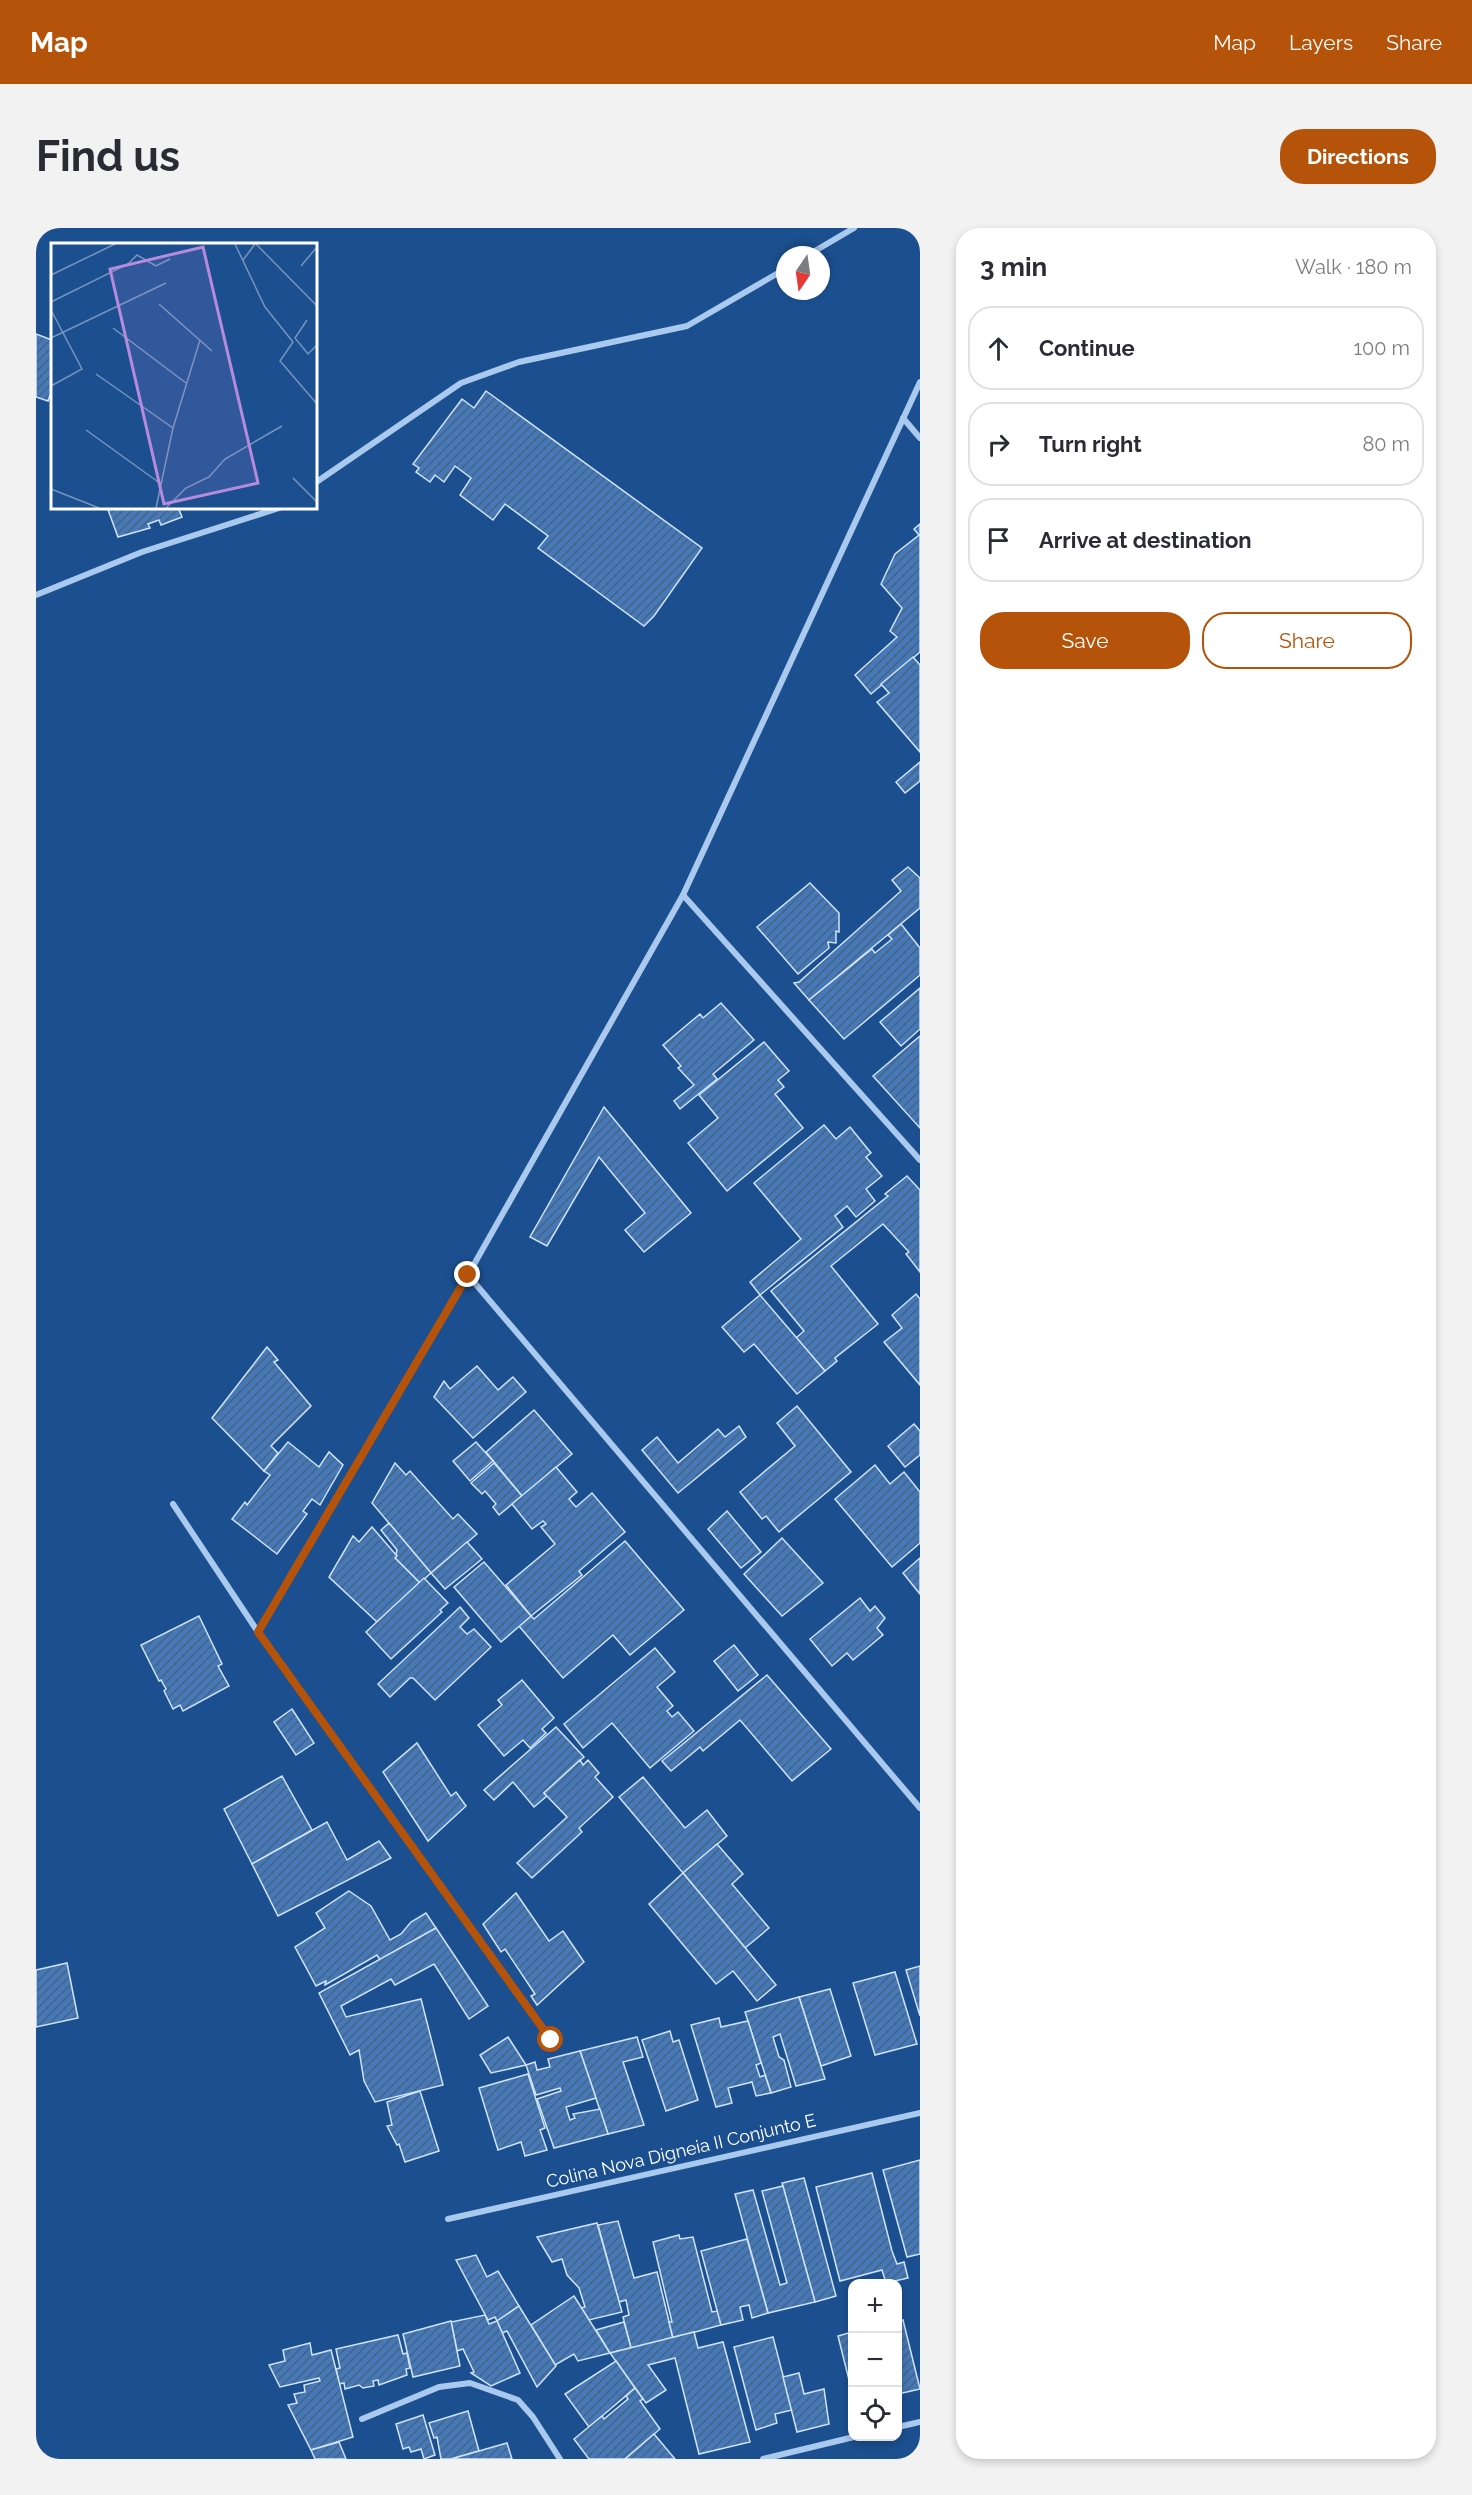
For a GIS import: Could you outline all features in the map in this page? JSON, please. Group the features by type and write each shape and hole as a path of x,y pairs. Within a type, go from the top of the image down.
{"street":[{"path":"823,246 854,228"},
{"path":"316,482 461,383 519,362 687,326 776,274"},
{"path":"258,1632 468,1275 683,895 920,382"},
{"path":"903,418 920,438"},
{"path":"36,595 142,552 279,508"},
{"path":"683,895 920,1160"},
{"path":"468,1275 920,1808"},
{"path":"173,1504 258,1632 551,2040"},
{"name":"Colina Nova Digneia II Conjunto E","path":"448,2219 920,2113"},
{"path":"362,2419 439,2387 470,2383 518,2400 533,2417 560,2459"},
{"path":"902,2426 920,2422"},
{"path":"763,2459 848,2438"}],"building":[{"path":"36,334 51,340 51,393 48,401 36,397"},
{"path":"486,391 702,548 654,616 644,626 538,548 548,536 505,504 493,520 460,495 471,478 455,466 444,482 435,475 430,482 416,472 419,468 413,464 462,399 474,408"},
{"path":"107,508 178,508 182,517 161,525 159,520 148,524 150,528 118,537"},
{"path":"920,524 920,652 871,694 855,675 897,637 890,631 902,608 881,584 895,554 919,535 914,529"},
{"path":"913,657 920,665 920,752 877,702 889,693 881,684"},
{"path":"920,762 920,781 905,793 896,782"},
{"path":"908,867 920,878 920,908 809,1000 794,983 799,982 901,891 892,880"},
{"path":"810,883 839,913 839,932 836,931 836,943 828,942 829,948 798,974 757,927"},
{"path":"901,924 920,948 920,975 844,1039 809,1000 872,949 875,953 892,939 888,935"},
{"path":"920,988 920,1029 901,1046 880,1022"},
{"path":"721,1003 754,1040 713,1074 717,1079 680,1109 674,1101 694,1085 678,1068 681,1066 663,1045 700,1014 703,1018"},
{"path":"920,1036 920,1128 873,1076"},
{"path":"764,1042 789,1071 778,1080 784,1087 775,1094 803,1128 727,1191 688,1143 718,1118 699,1095"},
{"path":"604,1107 691,1213 644,1252 625,1230 645,1213 599,1157 547,1246 530,1237"},
{"path":"824,1125 836,1139 850,1127 871,1153 866,1157 882,1176 866,1189 875,1201 856,1217 847,1206 835,1216 843,1227 760,1295 750,1282 801,1239 754,1183"},
{"path":"907,1176 920,1190 920,1272 906,1254 909,1252 883,1224 831,1266 878,1324 835,1358 837,1361 825,1371 796,1338 804,1331 771,1291 888,1196 885,1194"},
{"path":"916,1294 920,1299 920,1385 884,1342 902,1328 892,1315"},
{"path":"760,1295 825,1371 797,1394 754,1344 744,1352 722,1327"},
{"path":"267,1347 278,1360 274,1362 311,1406 271,1446 278,1453 264,1471 212,1418"},
{"path":"477,1366 498,1390 513,1377 526,1392 473,1438 434,1397 444,1381 450,1389"},
{"path":"797,1406 851,1472 779,1532 766,1516 762,1519 740,1492 795,1446 777,1423"},
{"path":"534,1410 572,1454 522,1496 486,1452"},
{"path":"914,1424 920,1431 920,1455 905,1467 888,1446"},
{"path":"739,1426 746,1437 678,1493 642,1450 657,1437 678,1463 718,1429 725,1437"},
{"path":"288,1442 319,1467 329,1452 343,1465 320,1505 312,1499 303,1511 307,1514 277,1554 232,1519 245,1502 247,1505 270,1475 264,1471"},
{"path":"476,1442 493,1461 470,1481 453,1461"},
{"path":"395,1463 406,1475 410,1471 453,1519 458,1514 477,1534 431,1573 372,1503"},
{"path":"494,1463 522,1496 499,1515 493,1507 496,1504 485,1491 482,1494 471,1483"},
{"path":"875,1465 890,1484 904,1472 920,1492 920,1543 892,1567 835,1499"},
{"path":"556,1467 577,1492 569,1499 576,1507 592,1493 625,1532 579,1571 582,1575 531,1616 506,1585 555,1544 541,1527 546,1524 543,1521 532,1529 512,1504"},
{"path":"727,1511 761,1552 741,1568 708,1529"},
{"path":"389,1523 431,1573 420,1583 395,1558 397,1550 381,1530"},
{"path":"372,1527 397,1556 395,1558 420,1583 377,1622 329,1577 353,1536 359,1542"},
{"path":"782,1538 823,1583 782,1616 744,1574"},
{"path":"625,1541 684,1610 630,1655 613,1635 563,1678 519,1626 531,1616 534,1619"},
{"path":"467,1542 482,1559 445,1589 431,1573"},
{"path":"920,1558 920,1594 903,1573"},
{"path":"484,1562 531,1616 501,1642 454,1587"},
{"path":"424,1578 448,1603 440,1610 442,1612 391,1659 366,1632"},
{"path":"860,1598 870,1611 875,1606 885,1618 877,1628 883,1635 853,1660 847,1653 832,1666 810,1639"},
{"path":"460,1607 469,1618 460,1627 467,1634 474,1629 491,1647 435,1700 413,1678 410,1678 390,1697 378,1684"},
{"path":"199,1616 222,1664 218,1666 229,1686 183,1711 180,1705 173,1709 164,1691 166,1689 161,1680 159,1681 141,1645"},
{"path":"734,1645 758,1675 738,1691 714,1661"},
{"path":"655,1648 675,1672 657,1687 673,1706 667,1711 672,1717 678,1712 694,1731 650,1768 612,1723 583,1748 564,1724"},
{"path":"767,1675 831,1749 792,1781 740,1720 703,1751 700,1747 671,1771 662,1761"},
{"path":"522,1680 554,1718 542,1729 546,1733 530,1748 523,1740 504,1756 478,1725 502,1705 498,1700"},
{"path":"292,1709 314,1743 296,1755 274,1722"},
{"path":"556,1727 584,1757 544,1793 547,1796 534,1807 513,1782 494,1800 484,1790"},
{"path":"417,1743 451,1796 456,1792 466,1806 428,1841 383,1772"},
{"path":"580,1760 583,1765 588,1760 599,1773 595,1777 613,1797 579,1828 582,1832 532,1878 517,1863 567,1817 544,1793"},
{"path":"282,1776 312,1830 252,1864 224,1809"},
{"path":"643,1777 685,1828 707,1810 727,1836 683,1873 619,1797"},
{"path":"327,1822 347,1860 379,1841 391,1858 278,1916 252,1864"},
{"path":"717,1844 743,1874 732,1884 769,1928 745,1948 683,1873"},
{"path":"683,1873 776,1985 757,2001 733,1971 716,1984 649,1904"},
{"path":"349,1891 371,1906 390,1940 401,1934 411,1922 426,1913 436,1928 380,1960 377,1955 325,1985 326,1981 316,1986 295,1947 325,1928 316,1913"},
{"path":"516,1893 549,1941 563,1931 584,1962 537,2005 531,1996 535,1994 505,1949 501,1952 483,1924"},
{"path":"436,1928 488,2006 469,2019 434,1964 395,1985 391,1979 341,2006 346,2017 421,1999 443,2085 375,2102 364,2081 359,2050 350,2055 319,1993"},
{"path":"67,1963 78,2018 36,2027 36,1970"},
{"path":"920,1966 920,2016 906,1970"},
{"path":"895,1972 917,2044 875,2055 853,1983"},
{"path":"830,1989 851,2056 821,2066 799,1997"},
{"path":"799,1997 825,2079 796,2086 780,2034 773,2037 779,2057 784,2060 791,2087 771,2093 745,2012"},
{"path":"719,2018 721,2027 748,2021 761,2063 756,2065 760,2077 765,2075 771,2093 756,2096 752,2082 728,2088 732,2103 716,2107 691,2025"},
{"path":"670,2031 673,2042 679,2040 698,2100 666,2111 642,2040"},
{"path":"508,2037 526,2065 491,2073 480,2055"},
{"path":"637,2037 643,2057 623,2062 644,2125 608,2134 580,2051"},
{"path":"580,2051 596,2098 566,2107 570,2120 575,2118 573,2114 600,2109 608,2134 554,2148 537,2099 561,2091 560,2088 536,2095 526,2065 535,2062 537,2070 550,2067 548,2059"},
{"path":"528,2074 545,2128 540,2130 547,2150 525,2156 521,2142 498,2150 479,2088"},
{"path":"420,2091 439,2151 405,2162 399,2144 397,2145 387,2126 392,2125 387,2102"},
{"path":"920,2160 920,2254 907,2257 883,2170"},
{"path":"872,2173 892,2251 897,2264 904,2262 908,2278 885,2279 882,2270 840,2281 816,2187"},
{"path":"804,2178 836,2296 815,2302 782,2183"},
{"path":"783,2186 815,2302 768,2313 735,2194 753,2190 780,2285 787,2283 762,2191"},
{"path":"618,2221 634,2278 657,2272 673,2338 631,2348 623,2317 629,2315 626,2300 619,2302 598,2225"},
{"path":"597,2223 622,2312 589,2320 581,2308 585,2307 579,2288 567,2275 562,2259 552,2262 537,2237"},
{"path":"679,2235 680,2239 693,2237 712,2312 718,2311 721,2325 673,2338 669,2322 672,2322 653,2242"},
{"path":"747,2239 768,2313 752,2318 749,2305 740,2307 743,2320 721,2325 701,2251"},
{"path":"476,2255 487,2277 498,2271 519,2306 497,2321 495,2317 488,2320 456,2260"},
{"path":"574,2296 610,2353 578,2361 574,2354 555,2365 531,2325"},
{"path":"519,2306 556,2366 537,2387 507,2331 502,2333 497,2321"},
{"path":"485,2315 489,2324 497,2321 520,2373 491,2386 471,2373 474,2372 463,2349 457,2351 451,2322"},
{"path":"902,2320 920,2389 902,2393 902,2333"},
{"path":"451,2321 460,2366 413,2377 403,2334"},
{"path":"624,2322 631,2348 610,2353 596,2330"},
{"path":"694,2332 698,2348 723,2342 750,2442 699,2454 675,2358 648,2365 666,2390 646,2403 610,2353"},
{"path":"848,2333 848,2376 838,2336"},
{"path":"398,2335 403,2354 407,2353 410,2368 406,2369 407,2375 379,2385 378,2380 373,2381 374,2386 363,2388 359,2385 345,2389 344,2383 339,2384 336,2369 340,2368 336,2349"},
{"path":"773,2337 792,2410 775,2414 777,2423 756,2430 734,2347"},
{"path":"310,2343 312,2355 331,2350 353,2437 311,2450 288,2405 297,2403 294,2394 305,2392 304,2385 320,2381 319,2378 280,2387 269,2365 285,2361 283,2350"},
{"path":"616,2361 635,2388 589,2427 565,2394"},
{"path":"799,2373 804,2394 824,2389 829,2424 797,2432 783,2377"},
{"path":"635,2388 643,2399 640,2401 660,2429 625,2459 589,2459 574,2439 602,2416 604,2419 628,2399 626,2396"},
{"path":"468,2411 479,2451 451,2459 441,2459 437,2437 434,2438 429,2423"},
{"path":"423,2415 435,2455 424,2459 421,2449 411,2452 409,2447 403,2449 396,2424"},
{"path":"654,2434 675,2459 625,2459"},
{"path":"339,2442 346,2459 315,2459 311,2450"},
{"path":"507,2443 512,2459 451,2459"}],"route":[{"path":"468,1275 369,1439 258,1632 551,2040"}]}
